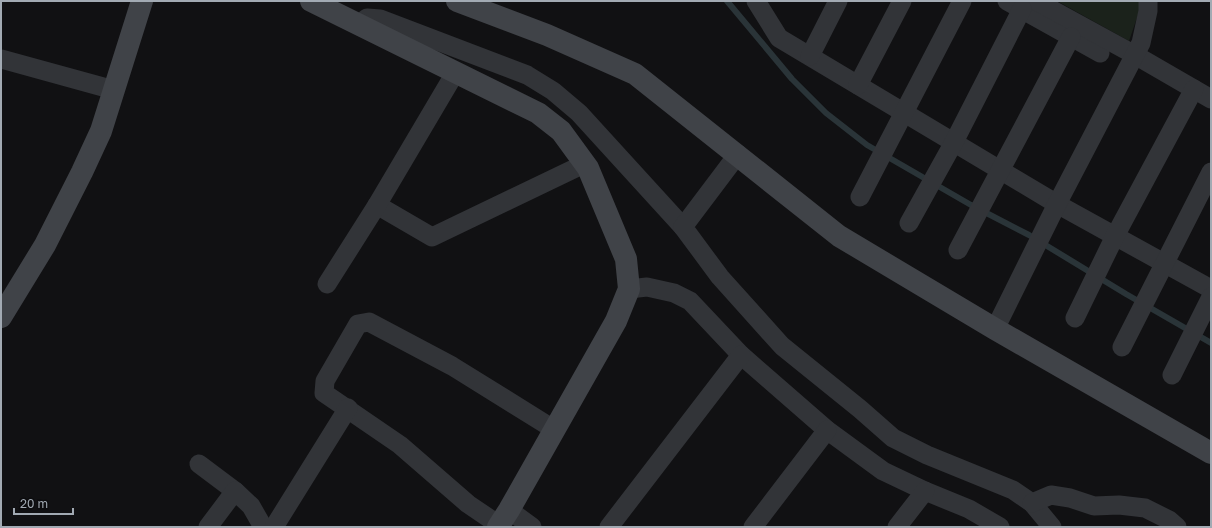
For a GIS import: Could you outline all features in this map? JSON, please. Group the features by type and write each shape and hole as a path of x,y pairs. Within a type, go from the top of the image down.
{"street":[{"path":"1,317 45,245 101,131 142,1"},
{"path":"311,1 538,113 561,131 588,168 626,259 629,289 616,321 502,521"},
{"path":"457,1 547,35 635,74 840,236 995,329 1211,453"},
{"path":"756,1 779,38 1057,204 1211,289"},
{"path":"810,56 838,1"},
{"path":"858,85 902,1"},
{"path":"860,197 962,1"},
{"path":"995,329 1057,204 1141,43 1148,11 1148,1"},
{"path":"1022,4 1135,55 1211,99"},
{"path":"1022,4 1071,37 1100,53"},
{"path":"909,223 954,142 1022,4"},
{"path":"358,25 367,18 380,19 527,75 553,91 579,113 683,227 720,277 782,346 860,409 893,438 927,455 1013,490 1032,503 1052,527"},
{"path":"958,250 1071,37"},
{"path":"1,59 114,90"},
{"path":"327,284 377,205 455,73"},
{"path":"1075,318 1115,236 1194,89"},
{"path":"683,227 738,154"},
{"path":"377,205 432,237 584,164"},
{"path":"1122,347 1211,172"},
{"path":"629,289 647,287 674,293 690,301 741,355 827,430 883,471 925,491 969,509 1000,527"},
{"path":"1172,375 1211,297"},
{"path":"532,527 502,521 468,504 400,445 324,392 325,381 358,324 369,322 452,366 554,430"},
{"path":"609,527 741,355"},
{"path":"274,527 348,408"},
{"path":"753,527 827,430"},
{"path":"199,464 235,491 251,506 262,527"},
{"path":"208,527 235,491"},
{"path":"897,527 925,491"},
{"path":"1032,503 1051,495 1070,498 1094,506 1119,505 1145,508 1169,520 1177,527"}],"shaded area":[{"path":"1057,1 1140,1 1139,12 1129,41"}],"waterway":[{"path":"727,1 792,79 826,113 867,145 971,205 1029,235 1126,294 1211,343"}]}
